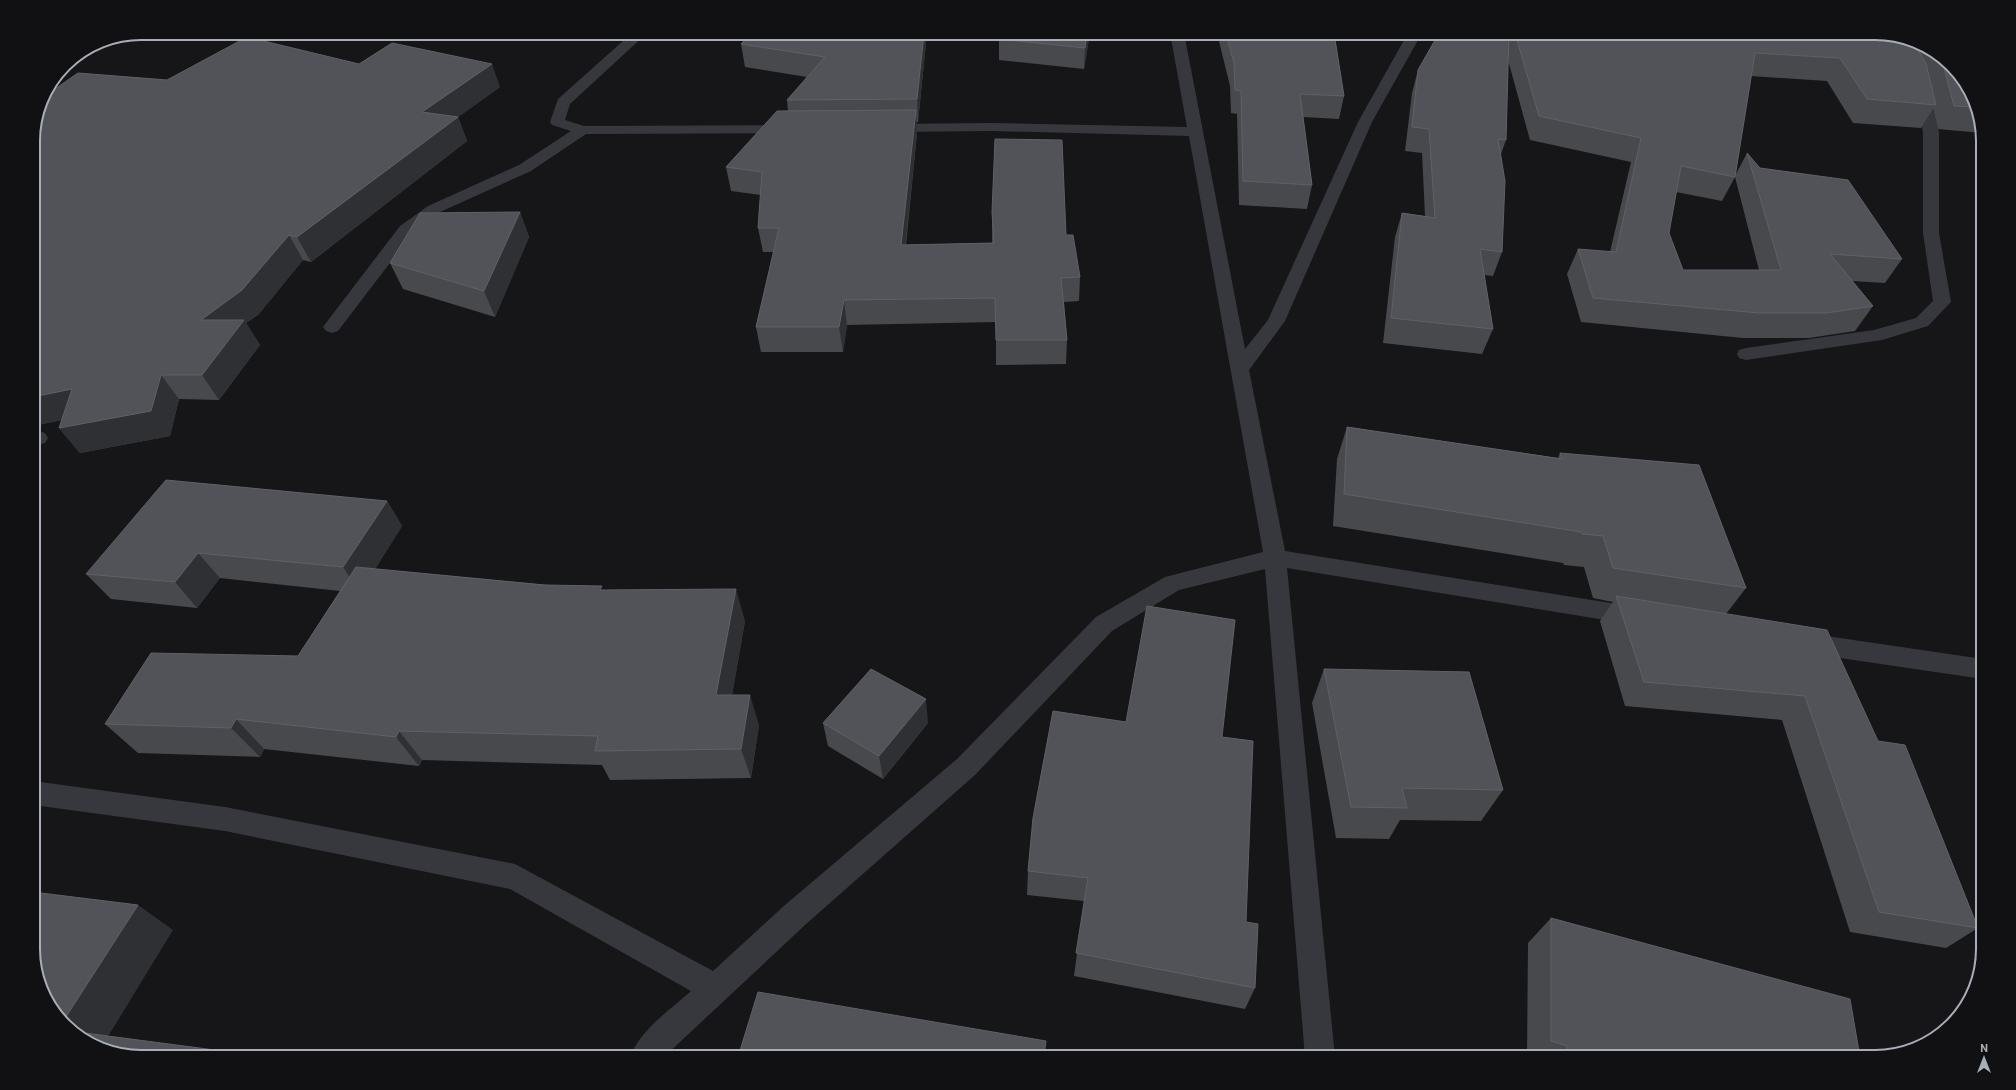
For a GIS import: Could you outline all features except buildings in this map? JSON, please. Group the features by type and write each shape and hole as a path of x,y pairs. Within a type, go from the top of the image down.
{"street":[{"path":"632,40 564,102 557,122 583,130 802,129"},
{"path":"1178,40 1238,369 1276,558 1319,1050"},
{"path":"1238,369 1276,321 1365,122 1410,40"},
{"path":"1746,354 1875,336 1922,322 1942,302 1931,233 1931,132 1920,87 1913,74"},
{"path":"873,128 992,126 1195,132"},
{"path":"332,327 406,230 434,209 525,168 583,130"},
{"path":"650,1050 714,988 795,915 966,767 1104,624 1173,583 1276,558 1659,620"},
{"path":"1784,640 1976,668"},
{"path":"40,794 225,819 514,877 714,988"}]}
